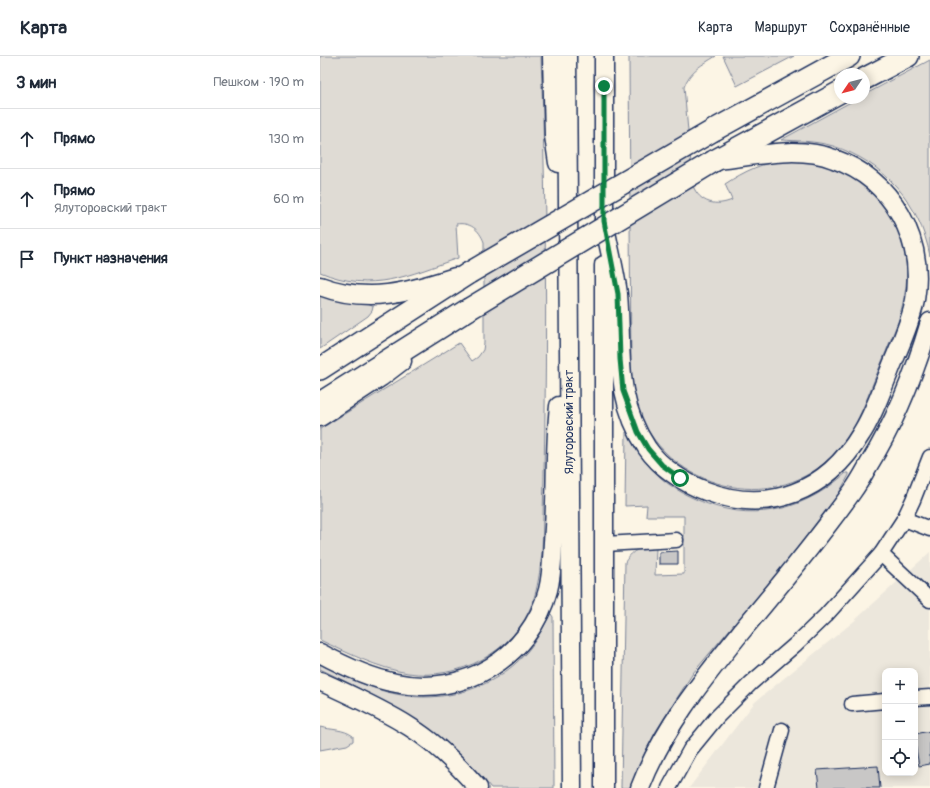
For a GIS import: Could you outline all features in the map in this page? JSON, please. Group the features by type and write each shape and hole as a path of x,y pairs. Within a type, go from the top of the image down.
{"highway":[{"path":"320,369 469,273 718,128 849,56"},
{"path":"870,76 908,56"},
{"path":"320,403 469,309 714,161 834,95"}],"main road":[{"path":"552,56 554,136 568,226"},
{"name":"Ялуторовский тракт","path":"567,56 572,788"},
{"path":"604,56 604,788"},
{"path":"718,128 829,56"},
{"path":"604,221 618,294 620,359 623,391 638,432 648,449 662,465 680,478 711,493 738,500 777,498 814,484 831,471 849,453 862,432 874,408 909,322 914,301 916,268 913,248 907,226 897,207 888,195 872,180 854,168 835,159 815,154 796,152 714,161"},
{"path":"320,286 332,291 346,294 376,296 401,293 469,273"},
{"path":"320,417 381,377 469,309"},
{"path":"320,653 340,664 379,679 397,684 413,686 433,685 453,683 483,672 510,654 523,639 535,622 544,605 551,573 554,531 557,425 569,322"},
{"path":"640,788 656,751 677,715 695,690 853,491 888,433 901,405 930,322"},
{"path":"320,680 384,711 411,727 450,758 465,772 478,788"}],"lane":[{"path":"669,788 690,750 717,718 751,683 796,644 826,615 881,554 904,519 930,456"},
{"path":"904,519 930,530"},
{"path":"605,544 676,540"},
{"path":"881,554 930,600"},
{"path":"918,698 930,697"},
{"path":"852,704 882,701"},
{"path":"766,788 782,730"}],"shaded area":[{"path":"320,56 541,56 545,243 545,429 542,553 540,572 532,604 524,621 512,636 498,649 482,660 446,672 427,674 396,671 363,660 320,640 320,429 459,343 472,361 478,357 483,350 484,343 484,242 477,230 470,225 456,224 458,258 407,276 374,282 339,278 320,272"},
{"path":"629,56 716,56 693,72 684,87 693,186 696,192 704,200 720,203 732,200 725,184 747,171 762,165 787,160 809,161 830,166 849,175 866,187 881,203 893,221 901,241 907,270 904,300 898,322 856,423 844,442 829,459 805,476 779,486 751,488 724,485 698,476 674,460 655,440 640,415 635,400 631,373"},
{"path":"723,56 794,56 737,86"},
{"path":"930,60 930,256 918,219 908,202 897,187 868,162 851,153 827,144 781,140 847,104 870,104 870,92"},
{"path":"320,295 367,304 373,307 372,311 368,316 320,349"},
{"path":"626,432 645,461 666,482 695,499 727,509 746,512 782,508 799,503 815,495 846,473 849,473 849,475 839,493 788,560 693,673 656,731 630,788 621,788 625,562 635,551 646,548 656,548 655,575 684,574 684,516 646,516 647,505 625,506"},
{"path":"930,552 930,788 689,788 755,702 853,622"},
{"path":"551,614 553,617 554,788 491,788 474,768 434,733 391,705 320,669 320,664 386,692 413,697 449,695 466,691 483,685 512,666 532,645"},
{"path":"320,727 346,732 353,736 353,741 347,745 320,750"}],"building":[{"path":"678,551 678,564 659,564 659,552"},
{"path":"930,731 930,764 919,766 918,733"},
{"path":"878,766 880,788 819,788 817,770"}],"route":[{"path":"604,86 604,221 618,294 620,359 623,391 630,414 648,449 662,465 680,478"}]}
